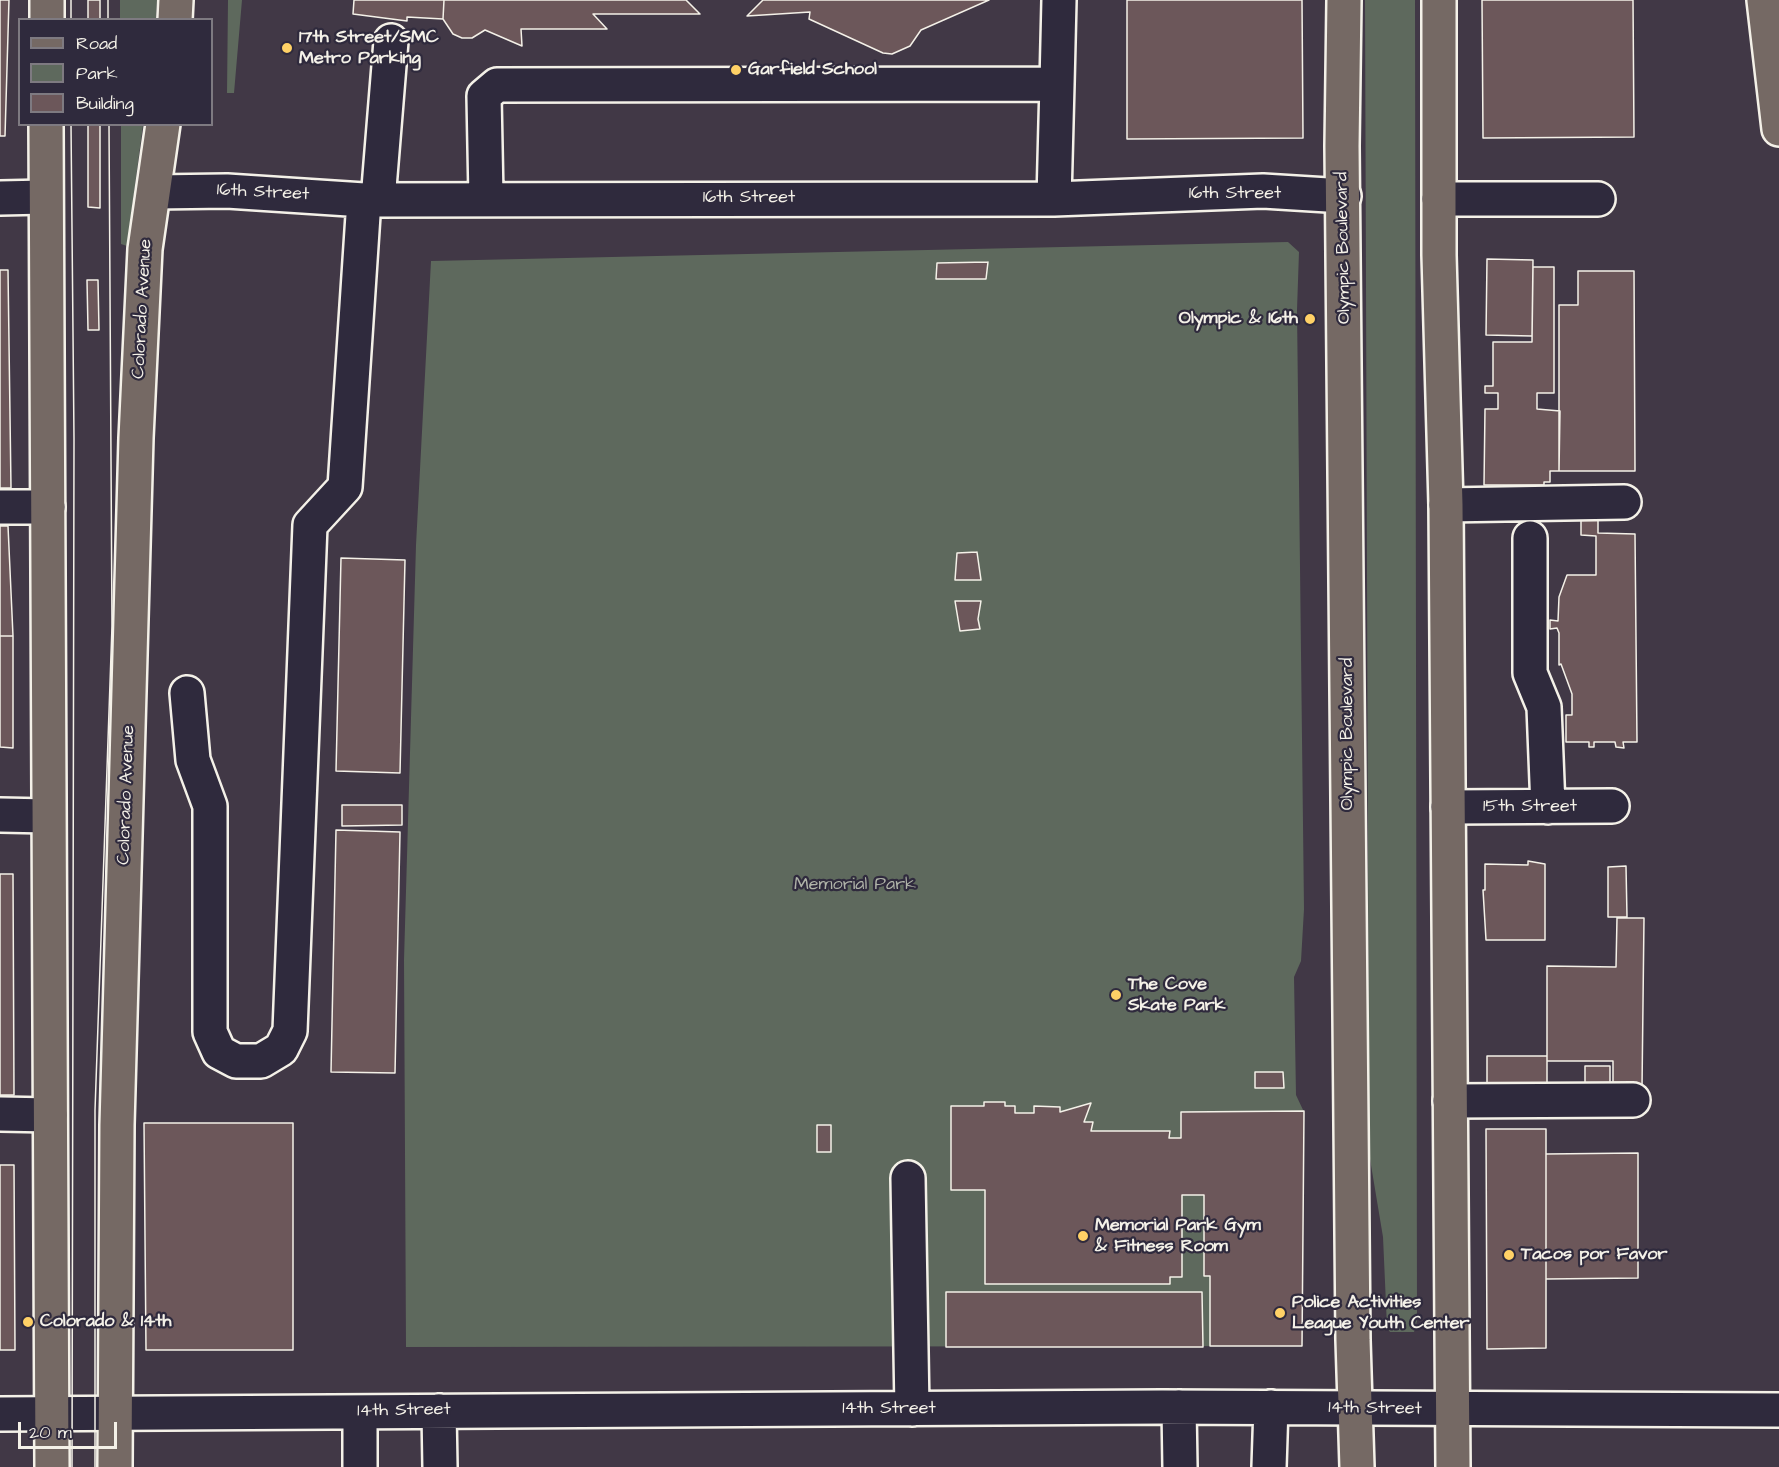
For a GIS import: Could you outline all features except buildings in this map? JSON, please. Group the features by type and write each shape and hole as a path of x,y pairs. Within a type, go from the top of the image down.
{"main road":[{"path":"47,0 47,18"},
{"path":"175,18 176,0"},
{"name":"Olympic Boulevard","path":"1344,0 1353,1340 1357,1467"},
{"path":"1439,0 1439,199 1446,505 1453,1467"},
{"path":"1764,0 1779,129"},
{"path":"46,126 52,1467"},
{"name":"Colorado Avenue","path":"116,1467 114,1412 117,1125 136,438 145,249 163,126"}],"street":[{"path":"1054,199 1059,0"},
{"path":"186,693 193,760 210,806 210,1032 219,1052 236,1061 261,1061 281,1049 290,1031 310,525 345,487 371,200 391,41"},
{"path":"486,198 484,96 497,86 1057,84"},
{"name":"16th Street","path":"154,192 227,190 371,200 486,198 1054,199 1263,191 1344,196"},
{"path":"0,198 45,197"},
{"path":"1439,199 1598,199"},
{"path":"1446,505 1624,502"},
{"path":"0,507 48,507"},
{"path":"1530,538 1530,673 1544,706 1548,807"},
{"name":"15th Street","path":"1448,807 1612,806"},
{"path":"0,815 48,816"},
{"path":"1450,1101 1633,1100"},
{"path":"0,1114 50,1115"},
{"path":"908,1178 912,1408"},
{"path":"1179,1407 1180,1467"},
{"name":"14th Street","path":"0,1414 1179,1407 1779,1410"},
{"path":"1269,1467 1271,1407"},
{"path":"439,1411 440,1467"},
{"path":"360,1412 360,1467"}],"green space":[{"path":"120,0 157,0 156,18 120,18"},
{"path":"228,0 242,0 234,93 227,93"},
{"path":"1365,0 1415,0 1417,1321 1414,1332 1390,1332 1387,1327 1383,1237 1369,1153"},
{"path":"121,126 143,126 127,246 121,244"},
{"name":"Memorial Park","path":"1288,242 1299,252 1297,310 1304,909 1301,961 1294,977 1296,1095 1304,1112 1302,1346 406,1347 404,960 416,545 431,261"}],"tram line":[{"path":"71,0 71,18"},
{"path":"108,0 108,18"},
{"path":"71,126 74,439 72,1467"},
{"path":"95,1467 95,1110 112,626 109,126"}],"place":[{"name":"17th Street/SMC Metro Parking","path":"287,48"},
{"name":"Garfield School","path":"736,70"},
{"name":"Olympic & 16th","path":"1310,319"},
{"name":"The Cove Skate Park","path":"1116,995"},
{"name":"Memorial Park Gym & Fitness Room","path":"1083,1236"},
{"name":"Tacos por Favor","path":"1509,1255"},
{"name":"Police Activities League Youth Center","path":"1280,1313"},
{"name":"Colorado & 14th","path":"28,1322"}]}
